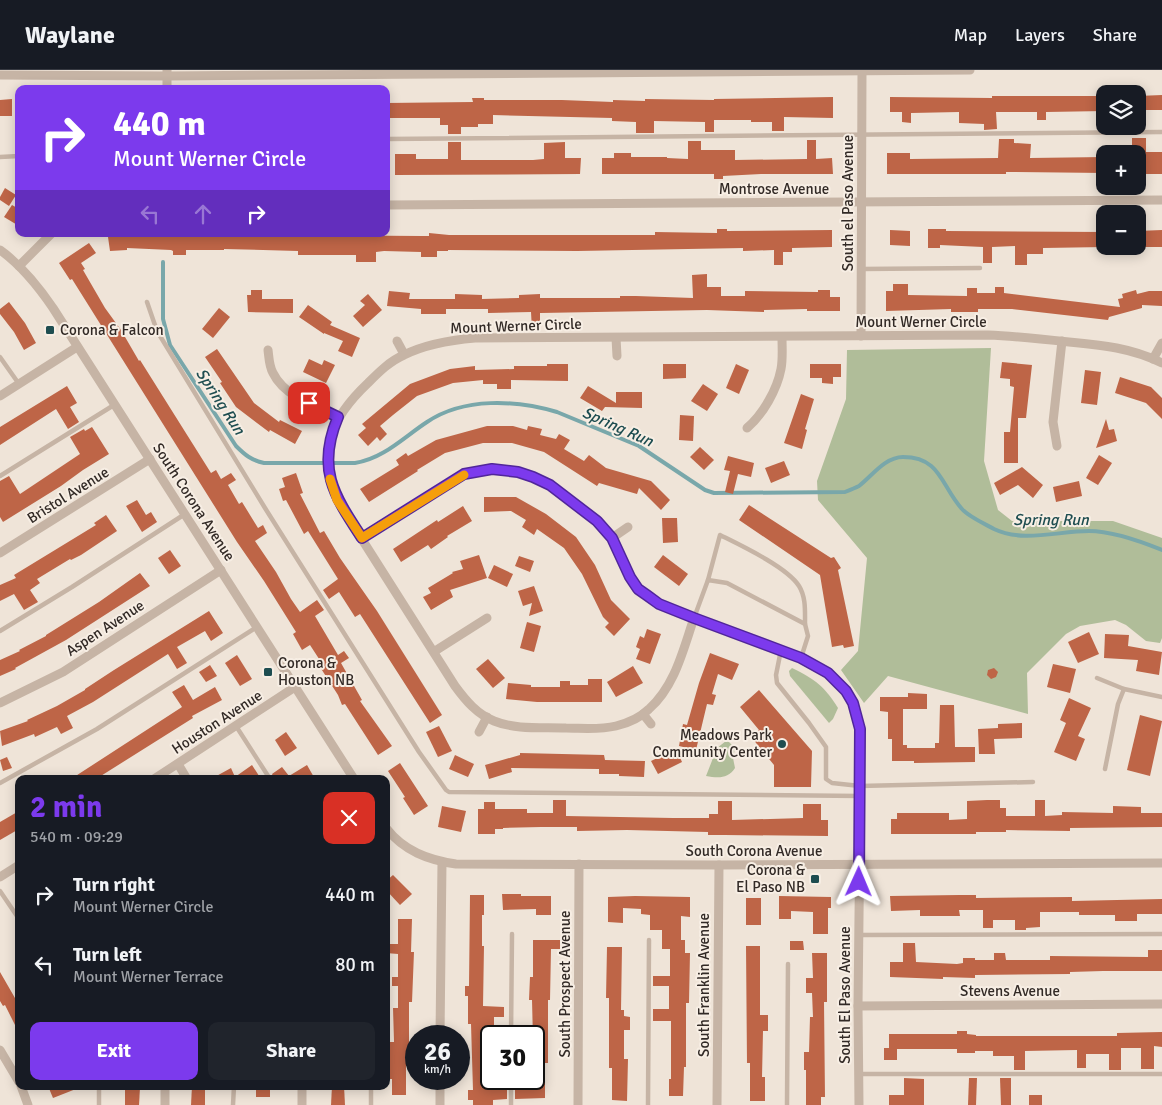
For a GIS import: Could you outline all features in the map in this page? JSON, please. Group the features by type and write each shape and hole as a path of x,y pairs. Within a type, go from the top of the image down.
{"street":[{"name":"South el Paso Avenue","path":"861,336 862,70"},
{"path":"0,75 970,70"},
{"name":"Montrose Avenue","path":"390,205 1162,200"},
{"path":"19,266 48,237"},
{"name":"South Corona Avenue","path":"0,250 19,266 42,292 351,775"},
{"name":"Mount Werner Circle","path":"694,618 673,678 659,699 643,714 627,723 603,728 519,727 506,725 487,717 471,706 464,697 337,500 328,471 328,455 333,429 338,417 356,393 389,363 404,354 422,347 458,340 988,335 1116,347 1136,352 1158,361"},
{"path":"747,428 756,420 777,382 781,370 782,337"},
{"path":"616,338 617,356"},
{"path":"397,341 404,354"},
{"path":"1058,446 1053,422 1062,341"},
{"path":"1158,361 1162,342"},
{"path":"0,396 77,347"},
{"path":"268,350 272,372 279,382 299,398 338,417"},
{"name":"Bristol Avenue","path":"0,553 150,459"},
{"name":"South El Paso Avenue","path":"362,538 464,474 492,469 518,472 550,485 597,521 612,538 630,577 638,589 659,604 801,658 828,673 846,691 853,703 860,729 859,1105"},
{"path":"612,538 628,527"},
{"name":"Aspen Avenue","path":"0,703 63,672 221,570"},
{"path":"435,652 487,618"},
{"name":"Houston Avenue","path":"160,775 295,687"},
{"path":"643,714 651,724"},
{"path":"479,732 487,717"},
{"path":"178,764 185,775"},
{"name":"South Corona Avenue","path":"390,832 400,843 414,852 427,858 456,864 859,865 1162,863"},
{"path":"440,1025 442,862"},
{"name":"South Prospect Avenue","path":"578,1105 579,864"},
{"name":"South Franklin Avenue","path":"717,1105 719,865"},
{"path":"0,877 15,868"},
{"name":"Stevens Avenue","path":"858,1006 1162,1004"},
{"path":"0,1050 15,1075"},
{"path":"22,1090 28,1105"},
{"path":"165,1090 165,1105"},
{"path":"302,1090 302,1105"},
{"path":"440,1090 440,1105"}],"lane":[{"path":"390,139 1162,132"},
{"path":"0,157 15,156"},
{"path":"861,268 980,268"},
{"path":"147,302 157,331 239,466 414,744 446,790 449,792 860,796"},
{"path":"0,357 19,384"},
{"path":"0,476 114,404"},
{"path":"0,631 185,514"},
{"path":"694,618 708,580 720,535 787,573 798,585 803,596 808,636 801,658"},
{"path":"708,580 727,584 797,618 805,624"},
{"path":"0,783 97,729 257,627"},
{"path":"781,650 776,675 778,683 826,747 826,779 832,783 860,786 1033,782"},
{"path":"1097,678 1124,688 1162,697"},
{"path":"1104,769 1118,704 1124,688"},
{"path":"236,726 267,775"},
{"path":"0,890 15,913"},
{"path":"511,1025 512,934"},
{"path":"858,935 1162,934"},
{"path":"648,1105 649,940"},
{"path":"787,1105 788,964"},
{"path":"858,1074 1162,1074"},
{"path":"99,1090 99,1105"},
{"path":"234,1090 234,1105"},
{"path":"371,1090 371,1105"},
{"path":"511,1090 511,1105"}],"green space":[{"path":"991,348 984,461 998,510 1012,521 1113,521 1162,538 1162,638 1160,643 1146,641 1126,625 1115,620 1080,626 1066,634 1027,673 1028,714 888,676 864,703 841,670 858,651 867,558 818,500 817,481 846,399 847,350"},
{"path":"792,668 819,684 838,708 829,723 790,676 789,671"},
{"path":"726,741 735,748 733,758 735,768 726,776 706,776 717,748"}],"building":[{"path":"1162,95 1162,110 1146,110 1146,96"},
{"path":"992,96 1096,96 1096,111 1046,112 1046,120 1037,120 1037,112 996,112 997,129 984,130 984,124 959,123 959,112 911,113 911,123 902,122 902,112 890,112 890,97 992,98"},
{"path":"833,97 833,118 784,117 784,131 772,131 772,122 751,122 751,120 714,120 714,132 705,132 705,122 654,121 654,133 636,133 636,122 612,121 612,118 493,115 493,124 478,124 478,127 461,127 461,134 448,134 448,125 440,125 440,118 390,118 390,103 473,102 472,98 484,98 484,100 613,102 613,100 645,101 645,99"},
{"path":"12,99 12,116 0,116 0,100"},
{"path":"1132,138 1146,138 1146,145 1132,145"},
{"path":"999,139 1014,139 1014,143 1031,144 1030,158 1096,157 1096,173 887,174 887,153 910,153 910,159 998,158"},
{"path":"807,140 816,140 816,159 832,158 833,174 761,174 723,176 723,179 714,179 714,174 602,174 602,158 614,158 614,153 631,153 631,157 688,159 688,141 701,141 701,150 735,150 735,160 807,159"},
{"path":"448,142 461,142 461,160 533,160 544,159 544,143 565,142 565,158 581,158 580,174 395,175 395,154 416,154 416,159 448,159"},
{"path":"1146,152 1162,152 1162,174 1146,174"},
{"path":"5,188 15,194 9,206 0,200"},
{"path":"12,205 15,207 15,224 4,217"},
{"path":"717,229 727,229 727,231 832,230 832,247 792,248 792,252 783,252 783,265 774,265 774,250 743,251 743,248 577,251 448,250 437,251 437,257 421,257 421,252 384,251 376,252 376,262 356,262 356,255 298,255 298,251 186,250 186,255 173,255 171,250 127,248 127,250 110,251 108,237 390,237 429,236 429,233 449,235 655,235 655,232 717,233"},
{"path":"928,229 946,229 946,231 1096,232 1096,247 1043,248 1043,254 1027,254 1027,265 1015,265 1015,246 992,247 992,263 983,263 983,247 940,245 940,248 928,248"},
{"path":"890,230 910,231 910,246 890,245"},
{"path":"1162,230 1162,247 1146,247 1146,231"},
{"path":"89,243 96,253 81,263 85,269 83,270 105,308 121,330 211,473 216,470 221,479 231,473 236,480 228,485 239,504 242,502 258,528 263,525 267,533 255,541 291,599 300,612 317,600 324,610 315,616 338,655 344,651 349,658 341,663 362,700 360,701 392,746 378,755 345,704 342,705 338,695 320,667 323,665 310,645 302,650 293,634 296,632 264,581 237,542 72,279 70,280 59,263"},
{"path":"707,274 707,287 721,287 721,296 745,296 745,291 818,292 818,290 830,290 830,297 840,297 840,311 807,311 807,309 764,310 764,312 707,310 540,313 540,330 532,330 531,312 488,313 488,309 446,309 446,314 421,314 421,309 387,306 389,291 410,293 409,299 455,299 455,294 482,295 482,299 519,298 519,295 540,294 540,298 620,298 620,296 636,296 693,298 692,275"},
{"path":"893,284 908,284 908,295 967,296 967,288 977,288 977,293 995,293 995,287 1004,287 1004,293 1120,307 1118,299 1123,298 1122,294 1136,290 1137,294 1149,291 1162,291 1162,306 1142,305 1142,308 1109,317 1108,320 1012,309 978,309 978,312 951,312 951,309 886,311 886,291 893,291"},
{"path":"251,290 262,290 262,299 293,299 293,313 248,312 247,295 251,295"},
{"path":"368,294 382,310 363,327 353,316 365,305 360,301"},
{"path":"9,302 25,323 36,343 24,350 14,332 0,314 0,309"},
{"path":"308,305 332,322 330,325 360,338 352,357 338,351 343,341 324,334 299,317"},
{"path":"219,308 230,317 213,338 202,329"},
{"path":"217,349 254,403 279,422 280,420 302,431 295,444 270,430 269,432 236,407 205,357"},
{"path":"309,359 322,365 324,360 335,365 326,383 303,372"},
{"path":"1002,362 1032,365 1026,418 1018,418 1018,463 1004,463 1004,432 1010,432 1014,387 1010,386 1010,379 1000,378"},
{"path":"547,364 568,364 568,381 511,380 511,389 497,389 497,384 483,384 483,380 453,383 417,396 393,415 380,426 387,434 380,441 377,437 368,446 358,435 366,428 362,424 410,384 450,369 475,366 475,370 514,369 514,366 547,366"},
{"path":"663,364 686,364 686,378 663,379"},
{"path":"736,364 749,370 739,394 726,388"},
{"path":"810,364 841,364 841,377 833,377 833,384 822,383 822,378 810,378"},
{"path":"1085,370 1101,372 1097,405 1081,403"},
{"path":"1120,377 1151,387 1162,398 1162,419 1146,403 1115,393"},
{"path":"703,384 718,394 707,411 691,401"},
{"path":"67,386 77,403 70,407 79,422 68,429 56,409 0,445 0,427"},
{"path":"588,386 616,403 616,392 642,392 642,408 605,407 602,411 580,398"},
{"path":"801,394 814,399 805,429 807,430 802,449 784,443"},
{"path":"680,415 694,416 693,441 679,440"},
{"path":"1106,419 1109,430 1114,429 1117,441 1096,448"},
{"path":"487,426 513,426 527,430 528,426 542,429 540,435 556,439 559,434 570,440 564,449 584,461 589,455 606,468 651,481 670,500 661,510 639,488 637,494 599,483 597,486 544,452 512,443 483,443 445,453 369,502 360,489 399,465 396,460 406,453 408,456 436,440"},
{"path":"92,427 109,454 3,522 0,517 0,481 9,476 20,494 80,454 70,437"},
{"path":"700,447 714,460 704,470 690,457"},
{"path":"1099,455 1112,463 1098,485 1086,478"},
{"path":"728,456 754,463 751,477 738,474 733,494 725,492 730,471 724,470"},
{"path":"784,461 790,475 771,483 765,468"},
{"path":"1022,467 1043,485 1033,498 1018,485 1000,495 994,483"},
{"path":"296,473 303,493 300,494 320,533 324,531 442,715 430,723 360,614 355,617 339,592 329,599 323,590 338,579 308,531 304,534 286,500 283,501 279,489 285,487 282,478"},
{"path":"1079,481 1082,496 1056,502 1053,487"},
{"path":"484,497 516,497 546,514 576,537 595,565 611,600 630,619 614,636 605,627 609,623 603,617 582,574 564,548 537,529 534,535 522,527 526,520 511,511 484,512"},
{"path":"137,500 146,515 151,512 157,522 142,532 126,506"},
{"path":"749,505 831,558 834,557 841,568 838,570 854,646 844,648 843,645 832,647 820,575 739,520"},
{"path":"463,506 472,521 447,536 431,549 428,545 401,562 393,549 437,520 438,522"},
{"path":"106,515 117,531 81,555 70,559 37,579 40,583 30,590 38,602 24,610 14,594 0,601 0,585 16,578 14,575 96,525 94,523"},
{"path":"662,518 677,518 678,542 663,543"},
{"path":"170,550 181,566 169,574 158,558"},
{"path":"479,555 487,578 450,590 453,597 431,610 423,597 431,593 428,588 452,572 463,569 460,561"},
{"path":"663,555 688,574 679,586 654,567"},
{"path":"519,556 534,561 530,572 515,566"},
{"path":"494,565 513,574 507,587 488,578"},
{"path":"140,573 150,586 66,640 16,669 0,676 0,660 46,636"},
{"path":"534,586 543,611 529,616 532,603 523,606 518,591"},
{"path":"209,611 223,633 211,641 205,631 177,647 187,663 177,669 168,654 93,702 67,716 73,728 61,734 57,727 35,737 34,734 2,746 0,731 28,721 85,690"},
{"path":"527,622 541,626 534,652 520,648"},
{"path":"647,629 661,634 650,664 636,659 640,649 636,647 640,636 644,638"},
{"path":"1089,632 1099,654 1078,663 1068,642"},
{"path":"1105,634 1129,635 1128,646 1162,652 1159,675 1136,671 1138,660 1104,658"},
{"path":"710,653 739,664 732,680 718,674 712,694 716,695 713,705 707,704 696,750 679,746 683,724 687,725"},
{"path":"237,655 252,679 240,686 225,663"},
{"path":"488,659 505,678 493,688 476,669"},
{"path":"1053,664 1076,669 1070,693 1047,687"},
{"path":"210,665 217,676 206,682 199,672"},
{"path":"633,666 643,683 616,697 607,682"},
{"path":"994,668 998,672 996,677 991,679 987,675 988,670"},
{"path":"588,679 602,679 602,702 537,702 506,699 508,683 531,685 531,687 560,687 560,681 570,681 570,685 588,685"},
{"path":"184,685 193,700 215,687 222,700 192,716 193,718 102,775 77,775 182,707 172,692"},
{"name":"Meadows Park Community Center","path":"759,690 812,751 811,787 774,787 774,765 752,738 759,730 740,707"},
{"path":"908,693 927,694 927,709 903,709 903,745 907,745 907,748 935,748 935,743 939,743 940,705 954,705 955,747 975,747 975,762 914,763 914,761 892,761 892,739 888,739 888,712 880,711 880,697 908,697"},
{"path":"1069,698 1091,708 1078,736 1085,739 1076,761 1054,752 1066,723 1060,720"},
{"path":"1140,715 1162,721 1150,776 1127,770"},
{"path":"1022,723 1022,738 994,739 995,754 979,754 978,729 998,728 998,724"},
{"path":"439,726 452,751 438,757 426,732"},
{"path":"286,732 297,748 285,756 275,740"},
{"path":"676,749 682,762 658,774 651,761"},
{"path":"520,753 604,755 605,760 645,761 644,777 599,774 599,769 511,768 512,772 489,779 485,765 520,755"},
{"path":"455,755 474,764 468,777 449,769"},
{"path":"7,757 12,768 3,771 0,760"},
{"path":"400,763 428,806 414,815 388,771"},
{"path":"252,765 258,775 238,775"},
{"path":"307,765 313,775 291,775"},
{"path":"282,767 288,775 272,775 272,774"},
{"path":"231,768 234,775 218,775"},
{"path":"553,800 566,800 566,816 673,818 709,818 709,814 718,814 718,801 732,801 732,820 803,818 803,804 821,804 821,820 828,820 828,836 708,835 708,832 627,830 577,831 577,827 503,828 495,829 495,834 478,834 478,809 484,809 484,802 495,802 495,809 527,809 527,813 553,813"},
{"path":"1000,800 1000,808 1006,808 1006,816 1035,816 1035,800 1045,800 1045,816 1062,815 1062,812 1113,813 1113,806 1141,807 1141,813 1162,813 1162,827 1070,828 1070,831 1006,830 1006,832 976,832 976,834 891,834 891,819 897,819 897,813 949,813 949,820 967,819 967,801"},
{"path":"442,806 466,811 461,832 438,827"},
{"path":"15,813 15,831 0,840 0,822"},
{"path":"393,875 412,894 400,905 390,894 390,878"},
{"path":"502,894 551,896 551,915 536,915 536,909 503,910"},
{"path":"470,895 484,895 484,915 482,915 482,946 484,946 483,1006 504,1007 504,1017 494,1017 494,1025 480,1025 480,1090 507,1090 507,1099 493,1100 493,1105 473,1105 473,1100 468,1100 468,1090 473,1090 471,1024 468,1024 468,996 465,996 465,986 469,986"},
{"path":"976,895 976,898 1072,897 1072,901 1162,899 1162,914 1137,914 1137,921 1115,921 1115,915 1079,915 1079,912 1040,912 1040,927 1015,930 1015,920 993,920 993,928 983,928 983,910 959,910 960,916 920,916 920,910 891,911 890,896"},
{"path":"779,896 831,897 831,908 828,908 828,934 813,934 813,912 791,911 791,919 779,919"},
{"path":"608,897 690,897 690,917 681,916 681,940 685,940 685,953 690,953 689,1003 686,1003 686,1067 684,1067 683,1096 669,1096 669,1079 671,1079 671,1021 653,1021 653,1009 669,1009 669,986 653,986 653,976 670,976 670,949 662,949 662,930 650,930 650,915 641,914 641,909 623,908 623,923 608,922"},
{"path":"746,898 761,898 761,925 746,925"},
{"path":"398,919 412,919 411,952 414,952 412,1002 409,1002 409,1025 405,1025 406,1095 392,1095 392,1079 390,1079 390,1042 394,1042 393,1008 398,1008 398,986 392,986 392,977 398,977 398,954 390,953 390,944 398,944"},
{"path":"533,940 560,940 560,949 551,949 550,1000 548,1000 548,1063 545,1063 545,1025 533,1025 532,1000 529,1000 530,977 533,977"},
{"path":"790,941 803,941 804,950 790,950"},
{"path":"903,943 915,943 916,962 957,964 963,963 963,958 994,960 994,953 1005,953 1006,960 1050,960 1050,956 1148,957 1148,950 1162,950 1162,971 975,975 975,978 943,977 943,979 890,977 890,962 903,962"},
{"path":"746,946 760,946 760,1015 768,1015 768,1031 763,1031 762,1077 765,1077 765,1101 750,1101 750,1063 747,1063"},
{"path":"607,947 622,947 621,1010 624,1010 624,1016 630,1017 630,1030 624,1030 624,1059 628,1059 627,1101 612,1100 612,1068 609,1068 609,998 606,998"},
{"path":"812,953 827,953 827,1002 824,1002 825,1097 821,1097 821,1105 806,1105 804,1052 809,1052 810,1017 813,1017 812,993 806,993 806,978 813,978"},
{"path":"0,972 15,998 15,1025 5,1005 3,1006 0,1001"},
{"path":"957,1031 967,1031 967,1034 976,1036 1117,1036 1117,1033 1162,1032 1162,1047 1154,1046 1154,1069 1141,1069 1141,1048 1121,1048 1121,1070 1109,1070 1109,1054 1086,1054 1086,1068 1077,1068 1077,1050 1025,1051 1025,1070 1014,1070 1014,1056 993,1056 993,1051 957,1053 957,1049 897,1049 897,1060 884,1060 884,1048 889,1048 889,1034 957,1034"},
{"path":"904,1078 924,1079 924,1105 889,1105 889,1095 904,1095"},
{"path":"969,1078 977,1078 976,1105 968,1105"},
{"path":"1000,1078 1011,1078 1011,1105 1001,1105"},
{"path":"50,1090 73,1090 53,1098"},
{"path":"125,1090 140,1090 139,1105 125,1105"},
{"path":"192,1090 205,1090 205,1105 191,1105"},
{"path":"256,1090 270,1090 270,1097 256,1097"},
{"path":"332,1090 344,1090 345,1105 331,1105"},
{"path":"515,1090 545,1090 545,1098 515,1099"},
{"path":"1029,1095 1042,1095 1042,1105 1029,1105"}],"waterway":[{"name":"Spring Run","path":"163,262 163,319 170,345 236,446 248,457 259,462 355,463 365,461 393,447 427,422 442,414 457,408 474,405 508,403 557,412 639,446 705,490 714,493 845,492 859,486 890,460 903,457 916,458 933,467 965,512 994,529 1005,533 1029,536 1077,531 1098,531 1126,537 1162,550"}],"slow traffic":[{"path":"330,479 337,500 362,538 453,480 464,475"}],"place":[{"name":"Corona & Falcon","path":"50,330"},
{"name":"Corona & Houston NB","path":"268,672"},
{"name":"Meadows Park Community Center","path":"782,744"},
{"name":"Corona & El Paso NB","path":"815,879"}],"route":[{"path":"309,403 338,417 330,442 328,471 337,500 362,538 464,474 492,469 518,472 550,485 597,521 612,538 630,577 638,589 659,604 801,658 828,673 846,691 853,703 860,729 859,882"}]}
